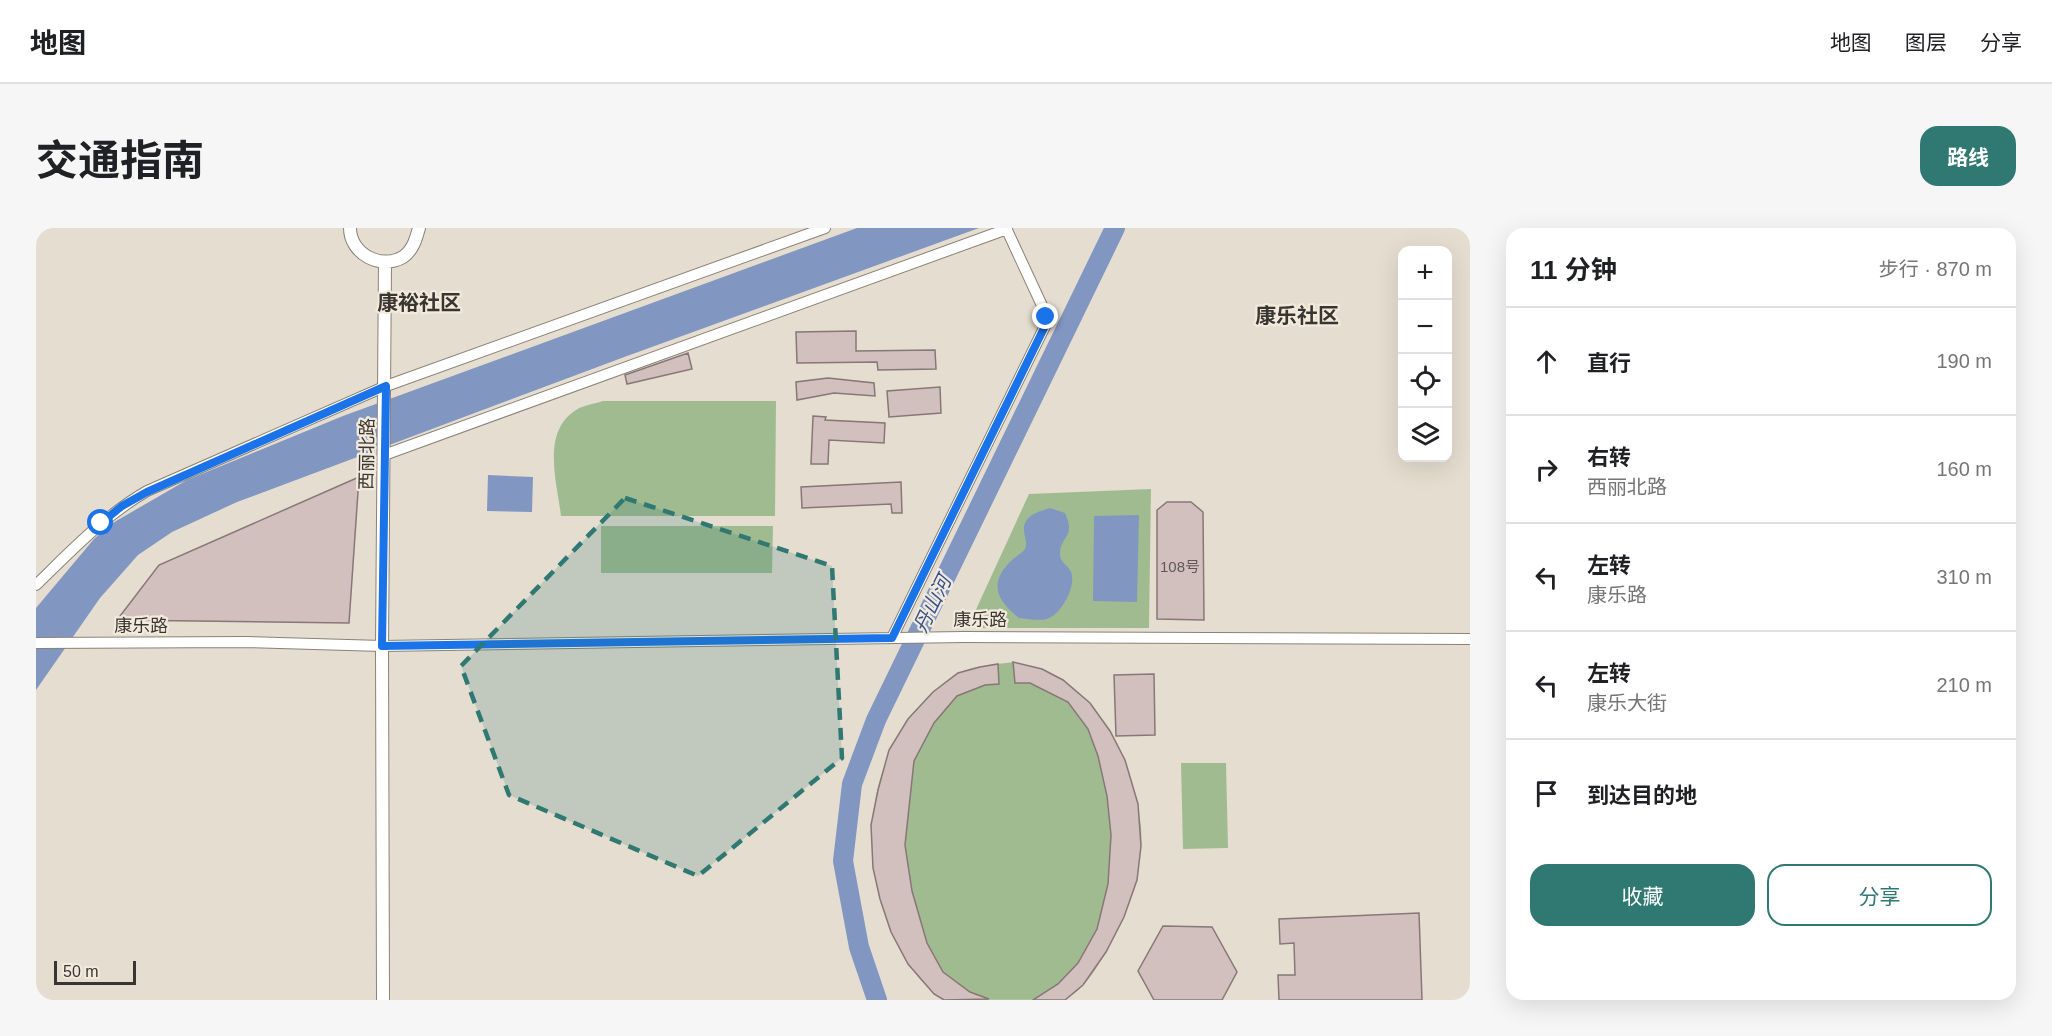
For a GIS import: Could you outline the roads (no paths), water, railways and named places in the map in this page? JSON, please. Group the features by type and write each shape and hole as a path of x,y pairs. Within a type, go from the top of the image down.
{"street":[{"path":"350,228 350,235 357,249 370,259 385,262 403,257 415,244 419,228"},
{"path":"36,585 101,523 139,496 386,386 825,228"},
{"path":"384,454 1007,229 1045,312 1046,324 892,638"},
{"name":"西丽北路","path":"383,1000 382,646 386,386 385,262"},
{"name":"康乐路","path":"36,643 246,642 382,646 964,637 1470,639"}],"water":[{"path":"857,228 979,228 627,356 237,502 172,532 138,555 100,598 36,690 36,608 94,539 111,524 187,480 343,416"},
{"path":"488,475 533,477 532,512 487,511"},
{"path":"1050,508 1065,513 1068,521 1069,532 1061,547 1060,556 1071,572 1072,585 1062,606 1052,616 1041,620 1019,618 1011,612 1001,598 998,591 999,577 1011,561 1025,549 1024,525 1026,521"},
{"path":"1139,515 1137,602 1093,601 1094,516"}],"waterway":[{"name":"丹山河","path":"877,1000 859,947 843,861 852,784 876,720 1115,228"}],"district":[{"name":"康裕社区","path":"419,302"},
{"name":"康乐社区","path":"1297,315"}]}
